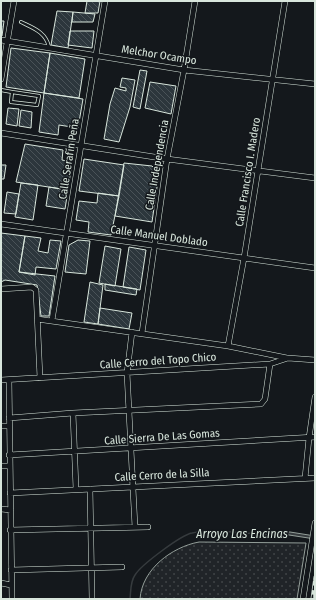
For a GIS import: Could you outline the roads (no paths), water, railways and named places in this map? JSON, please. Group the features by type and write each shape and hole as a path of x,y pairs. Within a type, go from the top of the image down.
{"street":[{"path":"1,79 14,1"},
{"name":"Calle Serafín Peña","path":"52,320 68,233 105,1"},
{"name":"Calle Independencia","path":"142,333 167,159 184,70 195,1"},
{"name":"Calle Francisco I. Madero","path":"228,346 244,258 285,1"},
{"name":"Melchor Ocampo","path":"1,40 184,70 315,84"},
{"path":"1,133 167,159 315,178"},
{"name":"Calle Manuel Doblado","path":"1,224 315,268"},
{"path":"1,289 33,287 36,290 40,378"},
{"path":"37,319 228,346 288,358"},
{"path":"132,332 127,373 135,527"},
{"name":"Calle Cerro del Topo Chico","path":"1,380 270,364 288,358 315,360"},
{"path":"9,418 72,413 260,404 265,399 270,364"},
{"path":"9,380 12,599"},
{"path":"305,478 308,438 315,397"},
{"path":"72,413 76,489"},
{"path":"1,426 9,426"},
{"name":"Calle Sierra De Las Gomas","path":"9,456 131,450 315,437"},
{"path":"1,466 10,466"},
{"name":"Calle Cerro de la Silla","path":"10,493 315,478"},
{"path":"90,489 92,599"},
{"path":"1,509 10,510"},
{"path":"303,599 315,523"},
{"path":"10,530 148,527"},
{"path":"11,570 122,567"},
{"path":"1,583 11,585"}],"lane":[{"path":"21,22 39,31 46,37 49,47"},
{"path":"1,90 39,96 37,105 10,102 12,92"}],"water":[{"path":"264,532 290,532 315,536 315,539 289,535 264,535"}],"waterway":[{"name":"Arroyo Las Encinas","path":"130,599 132,581 139,570 162,551 187,535 210,531 266,534"}],"railway":[{"path":"312,599 315,577"}]}
